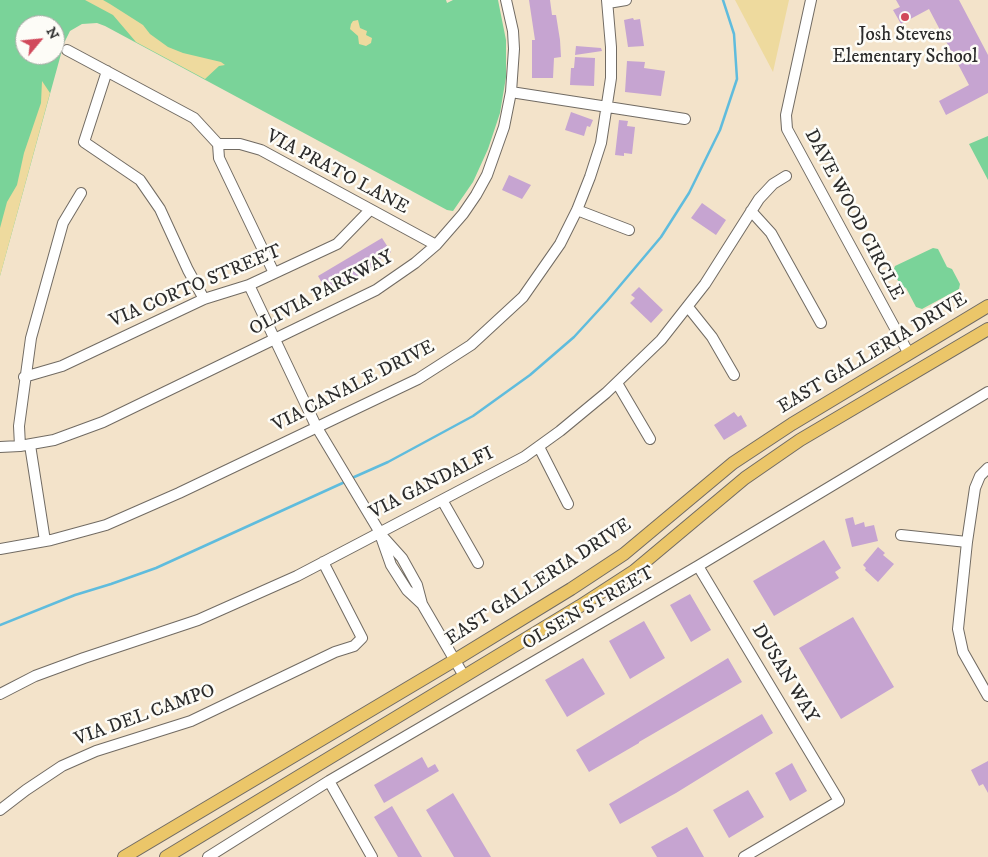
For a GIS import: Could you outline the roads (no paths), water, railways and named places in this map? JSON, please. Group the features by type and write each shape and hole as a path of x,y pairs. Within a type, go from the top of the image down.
{"main road":[{"name":"EAST GALLERIA DRIVE","path":"124,857 571,589 624,554 733,463 792,424 988,306"},
{"name":"EAST GALLERIA DRIVE","path":"166,857 580,606 634,571 745,478 821,427 988,329"},
{"path":"821,427 828,415 904,369 909,354"}],"street":[{"name":"OLIVIA PARKWAY","path":"0,447 25,446 69,435 104,422 275,340 387,283 415,264 436,245 463,214 487,175 504,127 511,92 514,49 513,31 506,0"},
{"path":"607,1 626,0"},
{"name":"DAVE WOOD CIRCLE","path":"811,0 786,115 786,129 909,354"},
{"name":"VIA CANALE DRIVE","path":"0,549 45,541 106,526 418,378 471,345 523,297 560,244 577,210 601,143 607,106 611,78 611,47 607,1"},
{"path":"67,50 194,118 218,144 219,158 274,273"},
{"path":"108,71 84,142 140,180 160,209 188,270 204,299"},
{"path":"511,92 685,119"},
{"name":"VIA PRATO LANE","path":"218,144 240,144 261,150 436,245"},
{"name":"VIA GANDALFI","path":"0,694 35,676 198,620 297,576 481,480 539,447 617,383 661,340 705,284 759,199 773,184 786,176"},
{"path":"45,541 25,446 18,426 31,338 63,223 81,193"},
{"name":"VIA CORTO STREET","path":"24,377 62,366 204,299 249,285 337,244 370,210"},
{"path":"577,210 630,230"},
{"path":"751,212 771,233 821,323"},
{"path":"249,285 316,426 379,532 402,558 417,585 422,604 464,676"},
{"path":"688,307 712,337 734,375"},
{"path":"617,383 650,439"},
{"name":"OLSEN STREET","path":"208,857 329,781 698,566 988,392"},
{"path":"539,447 568,504"},
{"path":"988,468 980,476 975,488 958,629 963,652 988,696"},
{"path":"442,500 478,563"},
{"path":"901,535 967,542"},
{"name":"VIA DEL CAMPO","path":"0,810 62,766 96,751 191,721 335,652 354,646 362,638 323,562"},
{"name":"DUSAN WAY","path":"698,566 840,801 744,857"},
{"path":"329,781 372,857"}],"waterway":[{"path":"352,478 388,462 473,416 530,375 574,337 661,237 689,193 720,130 737,79 734,34 723,0"},
{"path":"0,625 75,595 156,568 347,481"}],"place":[{"name":"Josh Stevens Elementary School","path":"905,17"}]}
